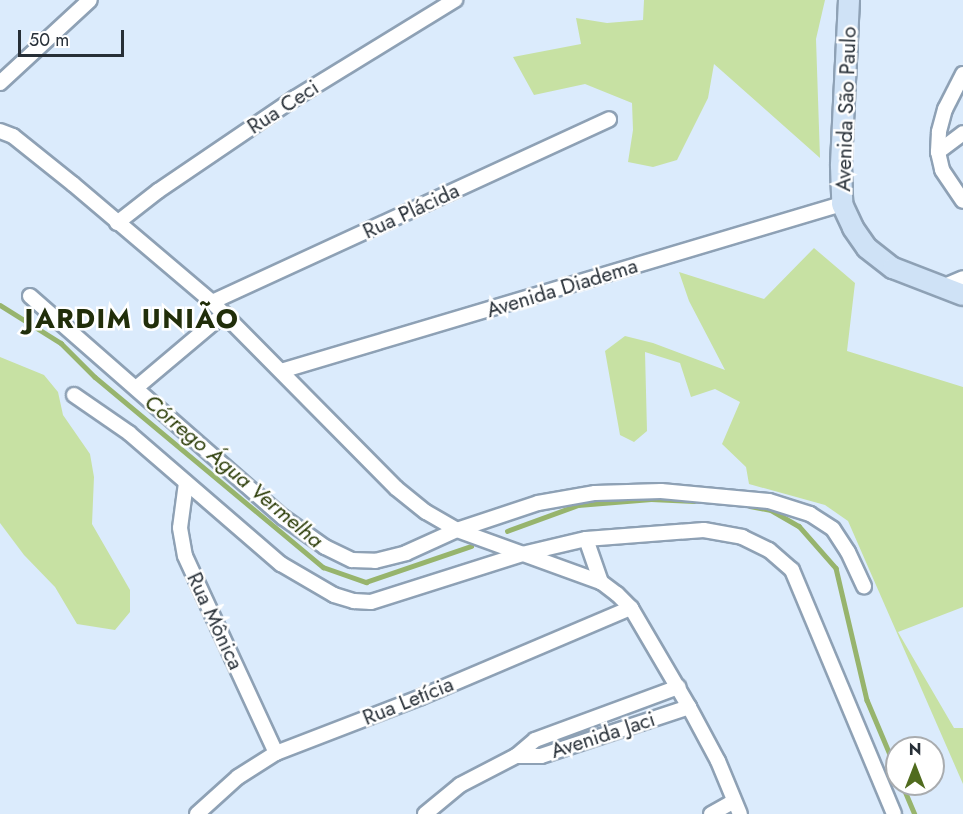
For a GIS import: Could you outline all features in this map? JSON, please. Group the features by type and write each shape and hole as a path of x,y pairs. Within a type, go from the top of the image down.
{"main road":[{"name":"Avenida São Paulo","path":"853,2 841,166 842,204 853,228 867,248 893,268 963,295"}],"street":[{"path":"0,83 90,0"},
{"name":"Rua Ceci","path":"117,223 158,191 296,98 455,0"},
{"path":"963,74 945,109 939,132 938,152 942,170 963,201"},
{"name":"Rua Plácida","path":"212,302 609,119"},
{"path":"0,131 13,136 212,302 396,488 426,512 457,530 601,582 631,608 678,687 718,761 737,808 711,814"},
{"path":"938,152 963,133"},
{"name":"Avenida Diadema","path":"280,371 842,204"},
{"path":"940,288 963,278"},
{"path":"30,296 284,518 325,547 352,560 375,561 406,553 457,530 538,502 595,493 661,490 769,501 810,514 833,529 848,552 864,588"},
{"path":"135,388 224,314"},
{"path":"74,395 129,433 281,564 334,596 354,601 371,602 522,554 586,539 704,530 742,537 769,550 792,570 894,814"},
{"name":"Rua Mônica","path":"186,483 180,528 185,556 276,753"},
{"path":"586,539 601,582"},
{"name":"Rua Letícia","path":"197,814 238,777 276,753 421,697 631,608"},
{"name":"Avenida Jaci","path":"425,814 460,785 516,756 535,740 678,687"},
{"name":"Avenida Jaci","path":"516,756 541,756 689,707"}],"green space":[{"path":"644,0 825,0 816,39 820,158 714,64 708,98 677,160 653,167 628,162 633,130 632,103 585,84 534,95 513,57 581,44 576,18 607,23 643,20"},
{"path":"814,248 855,283 847,351 963,387 963,607 898,632 954,728 963,728 963,784 945,743 945,736 942,736 848,521 825,505 749,484 746,467 722,444 740,402 715,389 691,397 680,363 645,352 647,431 634,442 620,435 605,351 625,336 653,343 725,370 689,301 679,272 764,299"},
{"path":"0,357 44,375 58,392 63,415 90,454 94,477 92,524 130,590 130,612 115,630 77,624 55,587 24,555 0,523"}],"waterway":[{"name":"Córrego Água Vermelha","path":"0,305 61,343 95,377 323,567 366,582 471,546"},
{"name":"Córrego Água Vermelha","path":"507,531 578,505 651,499 694,501"},
{"name":"Córrego Água Vermelha","path":"750,506 771,510 799,526 836,568 867,700 885,743"},
{"name":"Córrego Água Vermelha","path":"907,796 915,814"}],"district":[{"name":"JARDIM UNIÃO","path":"132,319"}]}
